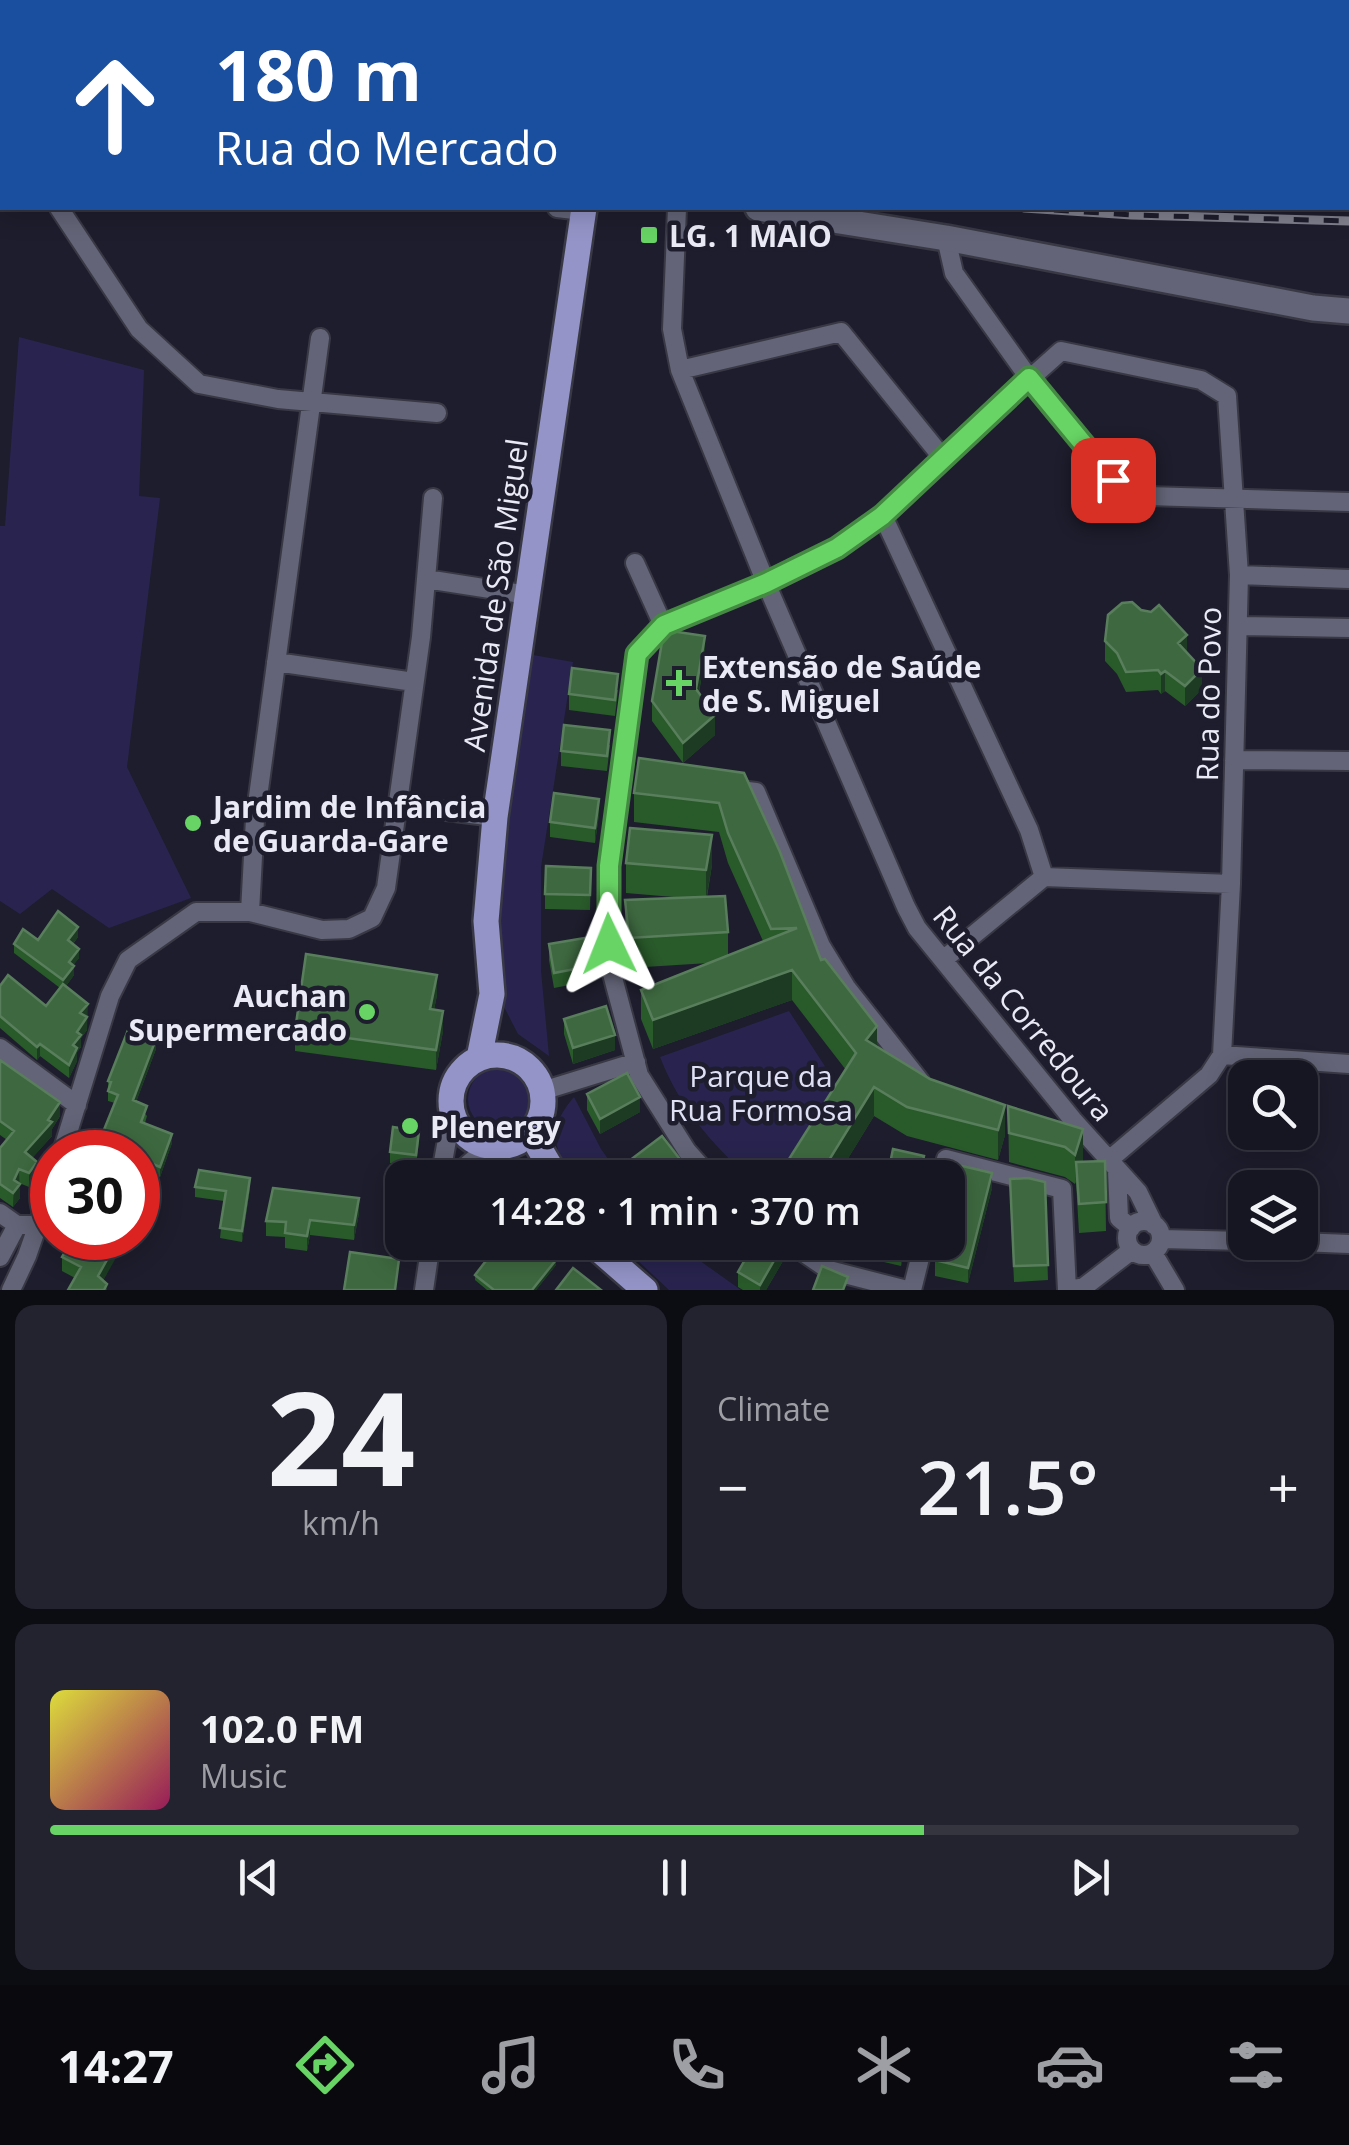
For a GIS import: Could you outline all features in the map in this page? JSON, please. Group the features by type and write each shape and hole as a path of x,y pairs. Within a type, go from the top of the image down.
{"main road":[{"name":"Avenida de São Miguel","path":"479,1058 492,994 486,921 495,817 584,210"},
{"path":"771,210 946,238 1313,308 1349,311"},
{"name":"Avenida de São Miguel","path":"492,994 518,1060"},
{"path":"505,1056 518,1060 529,1068 542,1091 540,1117 534,1129 517,1143 497,1147 476,1143 457,1126 451,1097 454,1082 479,1058 505,1056"},
{"path":"534,1129 547,1160"},
{"path":"497,1147 515,1160"},
{"path":"611,1260 639,1285"},
{"path":"619,1260 639,1285"}],"street":[{"path":"60,210 139,329 198,384 278,399 437,412"},
{"name":"Rua da Corredoura","path":"677,210 672,329 680,370 766,583 906,907 917,928 1065,1122 1138,1192 1175,1290"},
{"path":"946,238 954,273 1029,378 1113,480 1148,496 1349,502"},
{"path":"680,370 840,332 942,458"},
{"path":"250,912 255,819 320,338"},
{"name":"Rua do Povo","path":"1029,378 1061,351 1201,380 1227,396 1239,575 1222,1056"},
{"path":"694,1160 639,1074 612,970 607,917 609,866 631,774 637,654 664,625 766,583 837,548 882,516 1029,378"},
{"path":"69,1130 110,996 128,960 196,912 250,912 322,930 349,929 372,918 386,888 414,682 433,498"},
{"path":"882,516 1029,830 1044,877"},
{"path":"635,563 664,625"},
{"path":"1239,575 1349,579"},
{"path":"426,579 528,595"},
{"path":"1238,626 1349,628"},
{"path":"276,662 414,682"},
{"path":"1234,760 1349,762"},
{"path":"717,786 756,792 821,946 846,987 928,1090"},
{"path":"398,804 495,817"},
{"path":"943,960 1044,877 1231,884"},
{"path":"0,1048 77,1105"},
{"path":"1130,1228 1119,1218 1113,1165 1209,1075 1222,1056 1349,1064"},
{"path":"542,1091 636,1062"},
{"path":"443,1160 447,1140 457,1126"},
{"path":"478,1160 497,1147"},
{"path":"965,1164 1062,1189 1067,1290 1084,1286 1132,1250"},
{"path":"0,1214 17,1226 30,1225"},
{"path":"1156,1239 1144,1221 1130,1228 1127,1239 1132,1250 1140,1255 1156,1239 1228,1241"},
{"path":"0,1256 17,1226"},
{"path":"1318,1243 1349,1244"},
{"path":"10,1290 30,1244"},
{"path":"424,1290 428,1260"},
{"path":"814,1260 829,1270 909,1290 918,1260"}],"green space":[{"path":"19,337 144,370 139,496 160,498 127,767 191,898 109,928 52,889 20,914 0,901 0,526 5,526"},
{"path":"533,655 573,662 541,867 541,971 549,1056 518,1034 502,1003 492,918 515,750"},
{"name":"Parque da Rua Formosa","path":"789,1011 843,1094 802,1160 731,1160 697,1122 660,1057"},
{"path":"499,1068 521,1077 530,1099 521,1121 499,1130 477,1121 468,1099 477,1077"},
{"path":"574,1097 609,1160 563,1160 555,1136 565,1108"},
{"path":"637,1260 699,1260 741,1290 669,1290"}],"building":[{"path":"1132,602 1151,612 1159,605 1187,635 1178,643 1202,669 1185,686 1165,671 1126,672 1117,653 1105,641 1108,615 1122,603"},
{"name":"Extensão de Saúde de S. Miguel","path":"664,630 705,636 696,689 715,715 683,743 652,701"},
{"path":"572,668 618,674 615,700 569,694"},
{"path":"564,725 610,730 607,756 561,751"},
{"path":"639,758 744,773 780,852 821,960 825,959 877,1026 866,1040 930,1079 1005,1105 998,1130 907,1107 874,1087 829,1160 788,1160 856,1053 792,970 653,1020 641,990 797,928 771,929 728,833 719,803 634,793"},
{"path":"554,793 599,799 595,828 550,822"},
{"path":"630,828 712,835 706,870 626,863"},
{"path":"546,866 591,868 590,895 545,894"},
{"path":"725,896 728,932 629,938 625,900"},
{"path":"58,911 78,927 68,940 79,949 69,962 74,966 63,980 14,944 23,929 38,940"},
{"path":"591,937 596,965 554,973 549,944"},
{"name":"Auchan Supermercado","path":"306,954 437,975 430,1009 443,1011 436,1050 295,1031"},
{"path":"8,975 46,1006 63,984 88,1004 80,1013 87,1017 77,1032 81,1035 73,1045 77,1048 69,1065 40,1044 37,1047 0,1016 0,986"},
{"path":"606,1006 615,1035 573,1048 564,1019"},
{"path":"132,1020 146,1026 143,1034 156,1039 133,1100 147,1106 141,1122 172,1134 160,1167 160,1130 104,1130 118,1095 108,1091 108,1081"},
{"path":"0,1060 60,1102 45,1130 30,1130 30,1146 25,1152 30,1156 30,1172 19,1169 14,1180 20,1184 13,1193 0,1184 0,1148 14,1131 0,1121"},
{"path":"627,1073 640,1097 600,1119 587,1094"},
{"path":"1008,1106 1083,1129 1075,1155 1065,1147 1009,1133"},
{"path":"393,1127 419,1131 416,1155 390,1152"},
{"path":"662,1136 679,1158 676,1160 630,1160"},
{"path":"893,1149 924,1156 923,1160 891,1160"},
{"path":"1105,1161 1106,1202 1079,1204 1076,1162"},
{"path":"965,1167 992,1173 968,1268 935,1260 965,1260"},
{"path":"199,1170 250,1178 242,1231 220,1228 226,1191 195,1187"},
{"path":"1010,1179 1045,1182 1048,1265 1014,1266"},
{"path":"273,1188 359,1198 354,1225 310,1220 307,1236 285,1233 286,1222 266,1221"},
{"path":"350,1252 399,1260 395,1290 344,1290"},
{"path":"68,1260 107,1260 98,1276 107,1284 104,1290 68,1290 81,1267"},
{"path":"487,1260 556,1260 532,1290 494,1290 475,1275"},
{"path":"745,1260 774,1260 760,1285 738,1272"},
{"path":"822,1266 848,1277 843,1290 813,1290"},
{"path":"573,1268 601,1290 556,1290"}],"railway":[{"path":"1055,210 1349,221"}],"place":[{"name":"LG. 1 MAIO","path":"649,235"},
{"name":"Extensão de Saúde de S. Miguel","path":"679,683"},
{"name":"Jardim de Infância de Guarda-Gare","path":"193,823"},
{"name":"Auchan Supermercado","path":"367,1012"},
{"name":"Plenergy","path":"410,1126"}],"route":[{"path":"609,944 609,866 637,654 664,625 766,583 837,548 882,516 1029,378 1113,480"}]}
